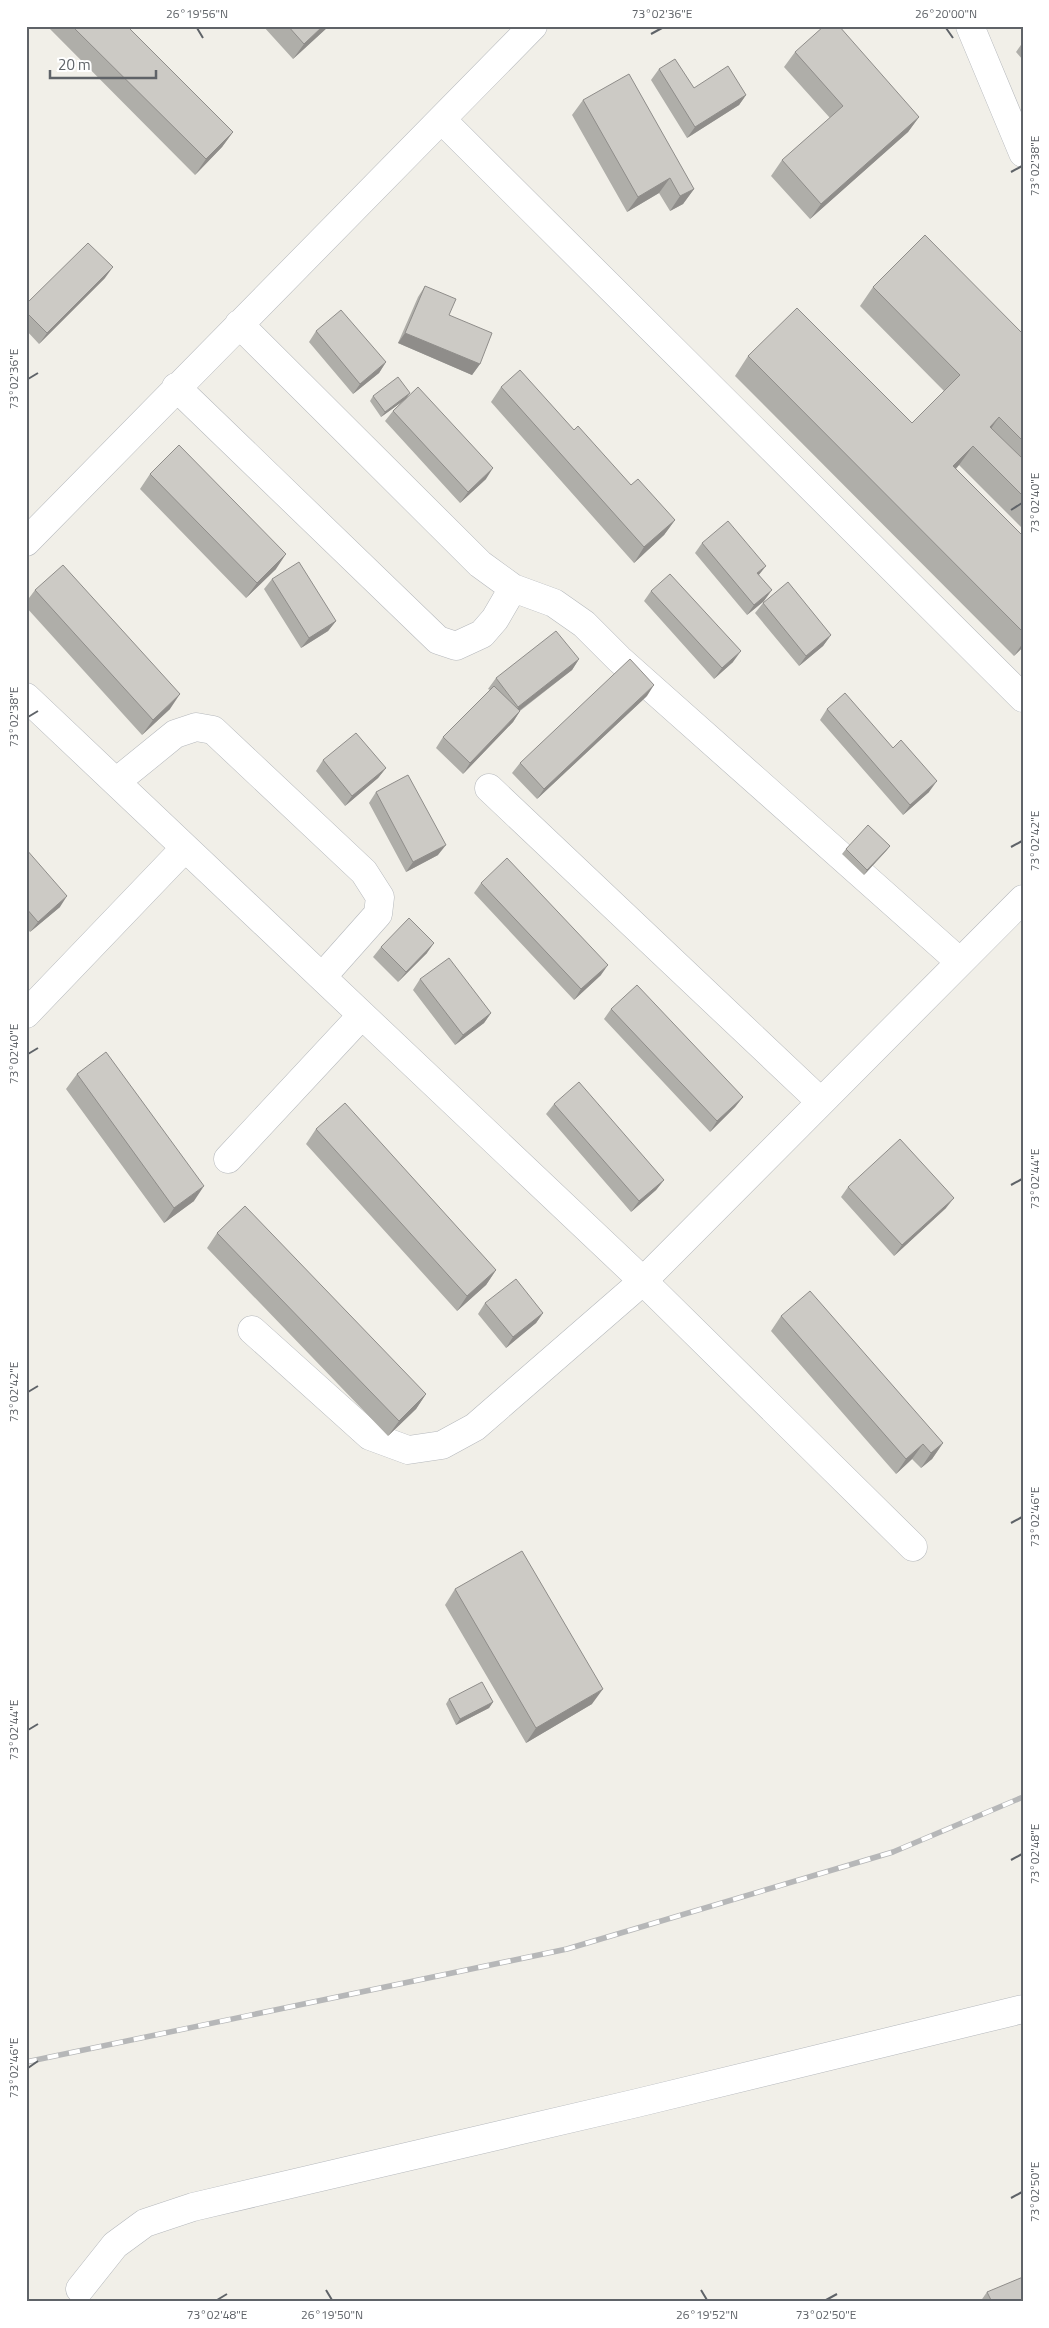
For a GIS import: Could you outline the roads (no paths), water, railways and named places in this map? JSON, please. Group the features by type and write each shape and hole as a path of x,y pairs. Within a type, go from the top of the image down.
{"street":[{"path":"26,542 238,324 533,26"},
{"path":"970,26 1023,153"},
{"path":"442,120 1023,698"},
{"path":"238,324 480,564 513,588 554,603 584,624 619,659 960,962"},
{"path":"176,388 438,640 456,646 482,634 495,619 513,588"},
{"path":"26,697 643,1281 913,1547"},
{"path":"116,782 175,734 196,726 213,730 364,872 380,897 378,914 322,977"},
{"path":"489,788 821,1102"},
{"path":"26,1014 185,848"},
{"path":"252,1330 370,1436 408,1450 442,1445 475,1427 643,1281 1023,898"},
{"path":"228,1159 362,1015"},
{"path":"80,2289 115,2245 145,2223 193,2207 647,2101 1023,2009"}],"railway":[{"path":"26,2062 567,1949 893,1852 1023,1797"}]}
